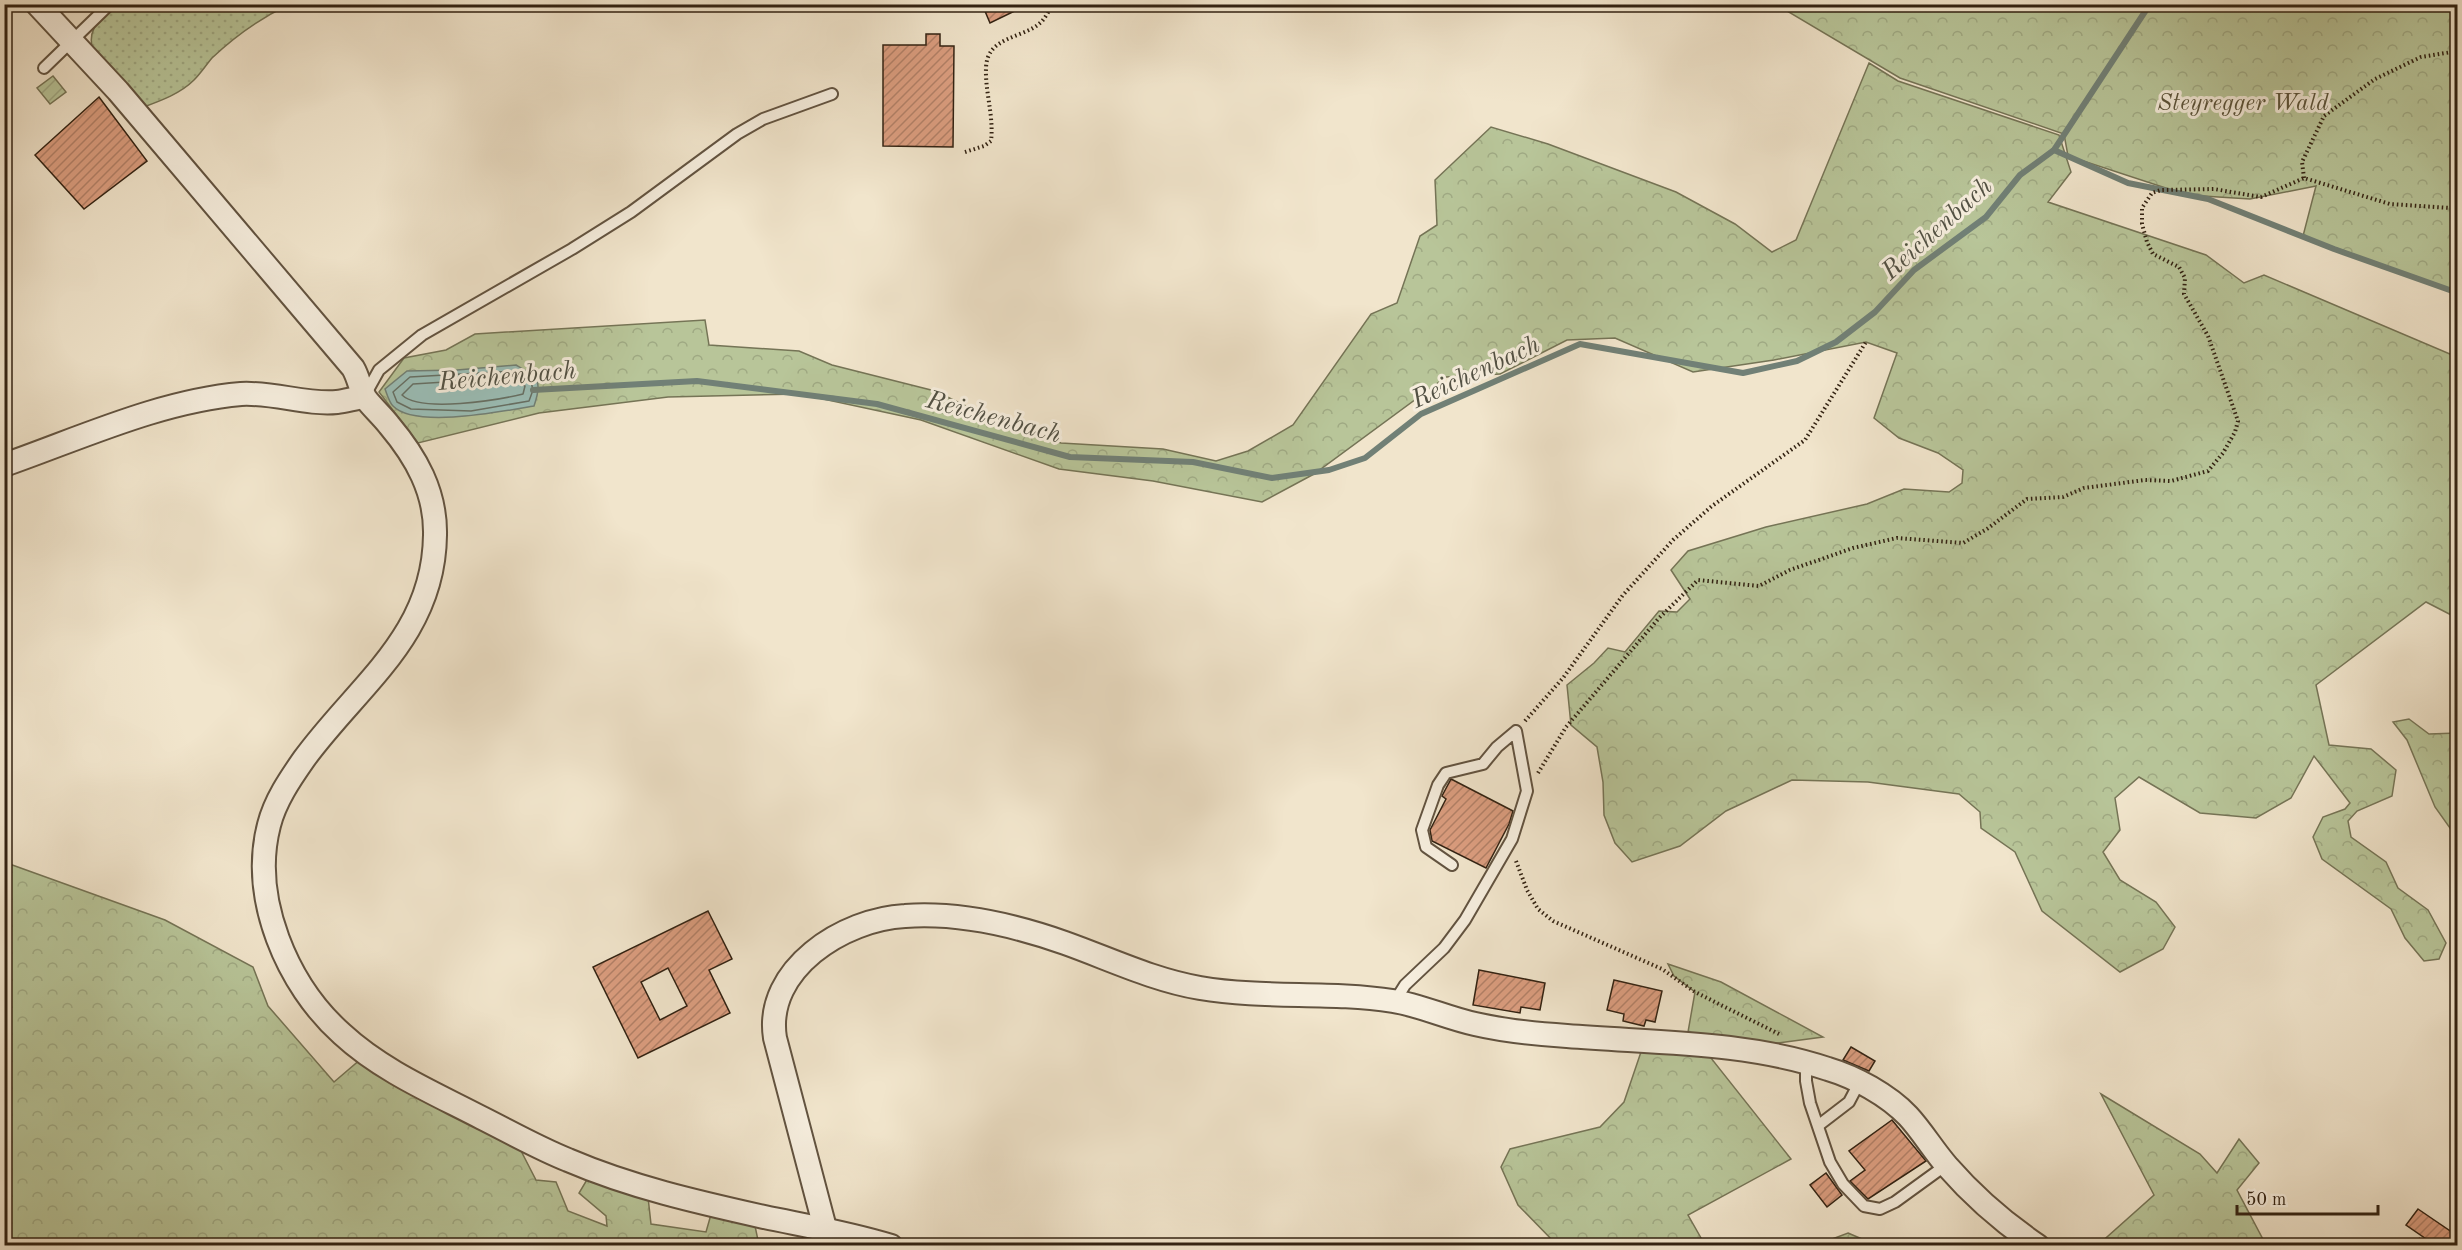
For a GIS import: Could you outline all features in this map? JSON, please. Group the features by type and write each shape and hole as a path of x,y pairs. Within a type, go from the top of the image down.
{"street":[{"path":"37,4 117,91 353,368 364,397 398,435 418,465 430,493 435,532 434,562 427,591 417,617 394,653 305,757 283,790 269,823 263,861 265,894 276,933 293,972 315,1004 339,1032 364,1053 409,1081 563,1159 609,1177 667,1195 825,1228 891,1245"},
{"path":"4,465 173,406 211,398 243,394 273,394 337,402 364,397"},
{"path":"825,1228 772,1021 776,1000 807,958 830,939 852,927 878,919 905,916 985,920 1056,940 1126,968 1168,981 1202,988 1395,1001 1476,1024 1525,1032 1736,1049 1829,1069 1895,1104 1910,1118 1946,1165 1981,1203 2009,1226 2038,1245"}],"lane":[{"path":"44,68 110,4"},
{"path":"364,397 379,370 422,335 572,249 631,212 737,134 763,119 831,94"},
{"path":"1395,1001 1405,985 1444,948 1466,920 1510,842 1527,791 1516,731 1497,747 1483,764 1446,773 1438,785 1422,830 1426,847 1452,865"},
{"path":"1806,1064 1806,1082 1810,1103 1830,1162 1843,1184 1864,1206 1880,1209 1895,1202 1946,1165"},
{"path":"1819,1125 1849,1102 1859,1083"}],"path":[{"path":"965,152 984,146 991,141 986,67 989,55 999,43 1039,24 1053,4"},
{"path":"2304,178 2302,162 2324,116 2375,78 2421,57 2457,51"},
{"path":"1527,791 1566,727 1659,618 1698,580 1759,586 1790,570 1853,548 1897,538 1963,543 2027,500 2063,497 2084,488 2145,480 2171,481 2208,471 2223,453 2235,432 2238,421 2208,336 2184,294 2185,278 2180,267 2153,254 2144,233 2142,208 2152,193 2161,190 2214,189 2261,197 2304,178 2390,204 2450,208 2457,213"},
{"path":"1516,731 1563,678 1623,595 1673,540 1712,506 1805,440 1866,342"},
{"path":"1510,842 1527,890 1538,909 1553,921 1662,969 1695,992 1780,1035"},
{"path":"2418,1239 2428,1245"}],"green space":[{"path":"116,5 288,5 258,22 229,43 212,58 194,80 182,89 141,108 93,51 91,43 96,25"},
{"name":"Steyregger Wald","path":"1777,5 2457,5 2457,292 2303,236 2316,186 2250,199 2187,195 2068,156 2064,134 1900,78"},
{"path":"1869,63 1898,81 2059,135 2071,172 2048,202 2206,255 2244,283 2264,275 2457,357 2457,618 2426,602 2316,685 2329,745 2371,749 2396,770 2392,796 2357,811 2348,821 2351,837 2386,862 2398,888 2428,910 2446,943 2439,959 2424,961 2405,938 2391,909 2322,859 2313,837 2323,817 2345,809 2350,803 2314,756 2291,798 2256,818 2200,813 2139,777 2115,798 2120,830 2103,852 2120,880 2156,902 2175,927 2163,949 2120,972 2042,911 2015,852 1981,828 1980,812 1959,794 1868,782 1792,780 1726,811 1680,846 1632,862 1615,843 1604,815 1603,782 1597,747 1571,725 1567,685 1608,648 1625,652 1659,611 1677,612 1690,599 1671,570 1688,551 1766,527 1867,504 1904,489 1949,492 1962,483 1963,470 1938,453 1899,438 1874,418 1897,353 1866,342 1774,360 1693,372 1615,338 1567,340 1500,374 1446,377 1314,474 1262,502 1153,481 1059,469 921,420 800,394 668,397 539,413 418,443 379,392 404,358 446,350 475,334 705,320 709,345 799,351 832,365 935,391 1003,424 1061,443 1163,449 1216,461 1248,451 1293,425 1371,314 1397,303 1420,236 1437,225 1435,180 1491,127 1548,144 1676,192 1735,224 1772,252 1796,240"},
{"path":"53,76 66,92 50,104 37,88"},
{"path":"2409,719 2429,734 2457,733 2457,838 2435,807 2407,740 2393,722"},
{"path":"4,862 165,920 253,967 268,1006 334,1082 361,1059 518,1145 536,1180 556,1182 568,1211 607,1226 606,1216 579,1193 588,1178 648,1197 651,1224 706,1232 712,1211 754,1221 759,1245 5,1245"},
{"path":"1668,964 1721,982 1823,1037 1770,1044 1703,1048 1791,1159 1688,1215 1705,1245 1557,1245 1518,1205 1501,1167 1510,1149 1600,1127 1624,1102 1642,1049 1669,1048 1688,1056 1701,1045 1688,1032 1695,992 1674,976"},
{"path":"2101,1094 2200,1154 2217,1173 2239,1139 2259,1163 2237,1190 2266,1245 2098,1245 2154,1195"},
{"path":"1848,1233 1876,1245 1817,1245 1819,1244"}],"water":[{"path":"516,365 537,381 538,390 534,406 460,416 420,416 404,413 393,406 385,389 407,371"}],"building":[{"path":"982,4 1029,4 990,23"},
{"path":"926,34 940,34 940,46 954,46 953,147 883,146 883,45 926,45"},
{"path":"99,97 147,161 84,209 35,155"},
{"path":"1451,779 1513,811 1509,824 1486,868 1432,841 1430,830 1446,799 1442,796"},
{"path":"708,911 732,959 709,970 730,1013 638,1058 593,967","holes":["668,968 687,1006 660,1020 641,982"]},
{"path":"1479,970 1545,983 1540,1010 1521,1007 1520,1013 1473,1005"},
{"path":"1614,980 1662,991 1655,1022 1646,1020 1644,1026 1623,1021 1624,1014 1607,1010"},
{"path":"1851,1047 1875,1061 1869,1071 1843,1060"},
{"path":"1892,1120 1926,1161 1868,1199 1850,1181 1865,1170 1849,1151"},
{"path":"1826,1173 1842,1195 1827,1207 1810,1185"},
{"path":"2418,1209 2456,1235 2449,1245 2435,1245 2406,1225"}],"waterway":[{"name":"Reichenbach","path":"533,390 697,381 877,404 1070,457 1193,462 1272,478 1329,470 1365,458 1421,414 1580,344 1743,373 1797,361 1836,342 1875,312 1914,270 1986,217 2020,175 2054,150 2150,4"},
{"path":"2054,150 2128,183 2208,199 2334,249 2458,293"}]}
